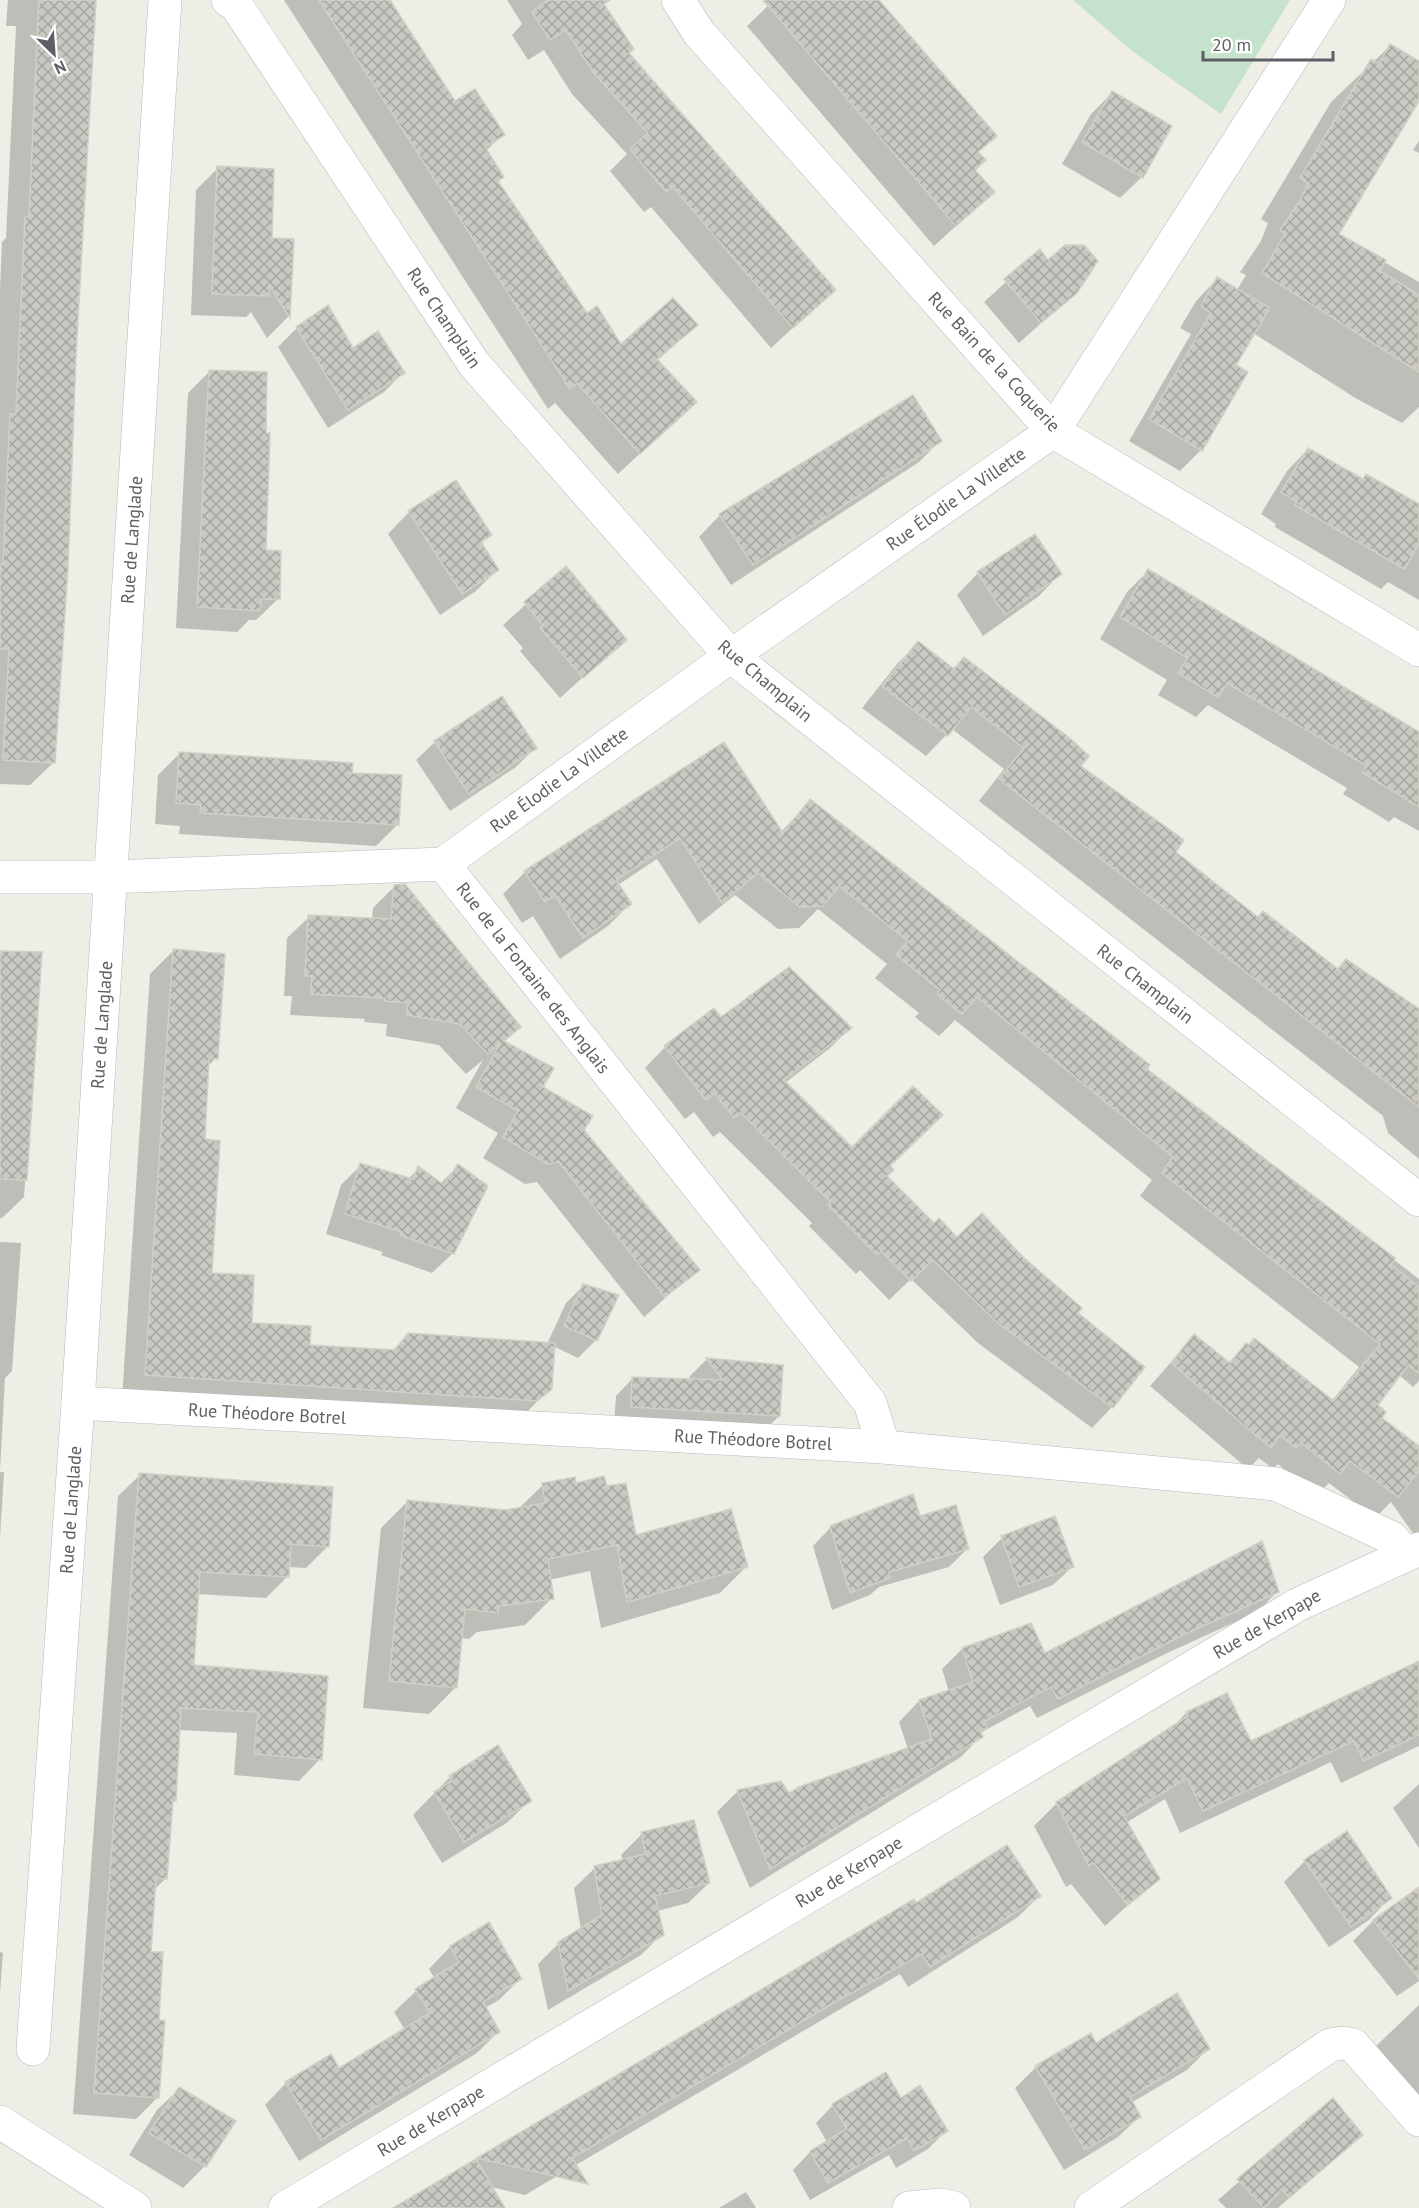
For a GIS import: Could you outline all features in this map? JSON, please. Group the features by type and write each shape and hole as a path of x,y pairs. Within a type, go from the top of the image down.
{"street":[{"name":"Rue de Langlade","path":"33,2049 78,1403 165,0"},
{"name":"Rue Champlain","path":"228,0 237,5 474,364 731,656 1419,1200"},
{"name":"Rue Bain de la Coquerie","path":"678,0 699,33 1053,431 1419,650"},
{"name":"Rue Élodie La Villette","path":"442,864 731,656 1053,431 1329,0"},
{"path":"0,877 111,877 442,864"},
{"name":"Rue de la Fontaine des Anglais","path":"442,864 870,1403 884,1447"},
{"name":"Rue Théodore Botrel","path":"78,1403 884,1447 1276,1484 1392,1538 1413,1552"},
{"name":"Rue de Kerpape","path":"285,2208 1297,1605 1413,1552"},
{"path":"1091,2208 1330,2045 1343,2043 1353,2046 1419,2120"},
{"path":"0,2122 135,2208"},
{"path":"909,2208 940,2205 954,2208"}],"green space":[{"path":"1073,0 1290,0 1221,114 1132,51"}],"building":[{"path":"39,0 96,0 76,356 68,568 55,763 3,760 9,649 0,649 0,564 3,564 10,414 16,414 25,217 29,217"},
{"path":"319,0 390,0 455,101 475,89 505,135 485,147 504,177 498,181 587,313 597,306 621,344 673,298 698,325 657,359 697,402 640,454 577,383 570,389"},
{"path":"547,0 610,0 604,4 634,49 629,53 836,290 793,328 673,187 666,192 630,149 648,133 593,72 566,30 550,40 532,12"},
{"path":"763,0 879,0 997,136 978,152 986,160 975,170 995,192 956,226"},
{"path":"1390,44 1419,61 1419,101 1339,234 1386,260 1380,271 1419,295 1419,372 1262,273 1285,234 1280,230 1301,199 1308,183 1300,178 1371,59 1379,64"},
{"path":"1112,91 1172,126 1143,178 1082,142"},
{"path":"217,166 274,169 272,238 294,239 290,318 269,285 269,296 212,294"},
{"path":"1065,245 1084,245 1098,261 1077,293 1041,323 1004,279 1040,249 1048,260"},
{"path":"1217,277 1270,308 1236,365 1248,372 1202,451 1149,419 1211,313 1201,306"},
{"path":"328,305 353,348 378,331 405,373 348,410 296,327"},
{"path":"209,370 267,372 266,433 270,433 266,550 281,551 280,599 261,599 260,611 197,607"},
{"path":"913,395 942,441 753,565 719,514"},
{"path":"1308,448 1363,479 1366,474 1419,504 1419,544 1404,569 1295,505 1297,502 1281,492"},
{"path":"456,480 492,535 481,542 499,570 462,594 408,511"},
{"path":"1035,534 1062,574 1005,615 977,572"},
{"path":"566,566 627,640 583,678 540,628 543,626 524,602"},
{"path":"1148,569 1419,732 1419,807 1363,773 1367,766 1227,683 1218,697 1178,673 1188,658 1120,617"},
{"path":"918,641 954,669 964,657 1071,739 1089,756 1081,766 1184,840 1176,852 1258,917 1263,911 1338,969 1346,959 1419,1009 1419,1107 999,779 1024,748 971,707 948,736 882,686"},
{"path":"502,696 537,748 469,794 434,741"},
{"path":"724,742 783,833 810,799 1150,1065 1147,1069 1395,1258 1391,1265 1419,1287 1419,1373 1408,1365 1378,1405 1386,1412 1382,1418 1419,1446 1419,1471 1398,1497 1350,1461 1340,1474 1301,1443 1296,1448 1280,1435 1271,1448 1171,1363 1194,1334 1230,1363 1246,1343 1249,1345 1254,1338 1334,1401 1380,1344 1162,1173 1173,1157 977,997 962,1014 937,994 940,990 896,955 908,941 839,886 823,906 800,907 758,873 722,903 680,838 616,880 632,904 583,938 555,895 545,902 524,871"},
{"path":"179,752 353,763 352,773 402,775 399,825 200,813 201,805 176,803"},
{"path":"405,884 521,1027 504,1041 554,1068 543,1087 593,1116 584,1130 700,1270 665,1297 559,1162 547,1164 503,1137 518,1111 476,1087 500,1044 488,1054 460,1024 407,1015 408,1003 385,1001 385,998 311,994 312,976 305,976 308,915 391,919 394,885"},
{"path":"173,949 225,954 218,1059 209,1058 205,1139 220,1141 212,1273 254,1275 252,1323 311,1326 310,1345 395,1350 408,1333 555,1343 552,1389 537,1401 145,1375"},
{"path":"0,951 42,952 27,1180 0,1179"},
{"path":"789,967 852,1028 784,1080 852,1147 913,1086 943,1115 890,1166 894,1170 887,1176 934,1223 939,1218 957,1237 982,1213 1023,1257 1082,1308 1078,1313 1145,1367 1113,1408 998,1323 933,1260 911,1281 881,1251 877,1255 828,1205 831,1202 741,1113 734,1118 715,1093 706,1100 664,1046 714,1008 721,1017"},
{"path":"360,1163 413,1179 418,1166 444,1185 458,1164 488,1186 454,1254 400,1235 402,1232 345,1214"},
{"path":"583,1284 619,1295 597,1341 564,1326"},
{"path":"706,1358 783,1365 780,1416 631,1407 632,1377 723,1380"},
{"path":"139,1473 333,1487 329,1547 291,1544 289,1577 200,1572 194,1665 328,1676 322,1760 254,1754 258,1712 181,1708 176,1801 173,1801 167,1879 156,1878 151,1952 163,1952 159,2020 165,2021 159,2098 94,2093"},
{"path":"604,1476 607,1486 626,1483 636,1535 731,1509 748,1567 627,1602 617,1545 548,1559 554,1599 499,1606 498,1613 465,1609 457,1688 389,1681 407,1500 505,1510 545,1503 542,1483 575,1477 576,1483"},
{"path":"913,1494 920,1516 956,1505 969,1549 889,1572 890,1578 850,1593 830,1526"},
{"path":"1055,1516 1074,1567 1019,1587 1001,1536"},
{"path":"1262,1541 1279,1592 1185,1634 1058,1699 1051,1687 985,1721 987,1728 980,1730 983,1737 770,1869 737,1790 781,1781 789,1793 799,1787 932,1739 919,1700 973,1682 962,1648 1031,1623 1045,1653"},
{"path":"1419,1661 1419,1735 1364,1761 1354,1741 1203,1811 1187,1778 1124,1816 1160,1879 1128,1905 1094,1863 1089,1866 1056,1802 1188,1716 1186,1712 1227,1693 1251,1741"},
{"path":"498,1745 532,1801 464,1842 434,1792 452,1781 449,1776"},
{"path":"694,1820 710,1883 655,1896 664,1935 568,1991 558,1942 602,1915 594,1866 646,1854 641,1832"},
{"path":"1347,1831 1392,1898 1351,1927 1304,1860"},
{"path":"1007,1845 1041,1896 930,1967 922,1954 828,2006 572,2158 588,2184 477,2158 914,1899 916,1903"},
{"path":"1419,1887 1419,1979 1373,1920"},
{"path":"489,1922 522,1979 483,2002 500,2032 321,2140 285,2082 331,2054 339,2068 430,2013 415,1989 459,1962 450,1946"},
{"path":"1177,1993 1210,2049 1130,2097 1141,2117 1085,2150 1035,2066 1091,2033 1096,2043"},
{"path":"886,2072 901,2098 920,2085 948,2131 914,2151 907,2138 828,2183 810,2151 847,2129 832,2104"},
{"path":"179,2087 236,2121 206,2167 149,2133"},
{"path":"1333,2098 1363,2135 1289,2198 1282,2189 1264,2208 1237,2179"},
{"path":"476,2159 505,2208 393,2208"}]}
